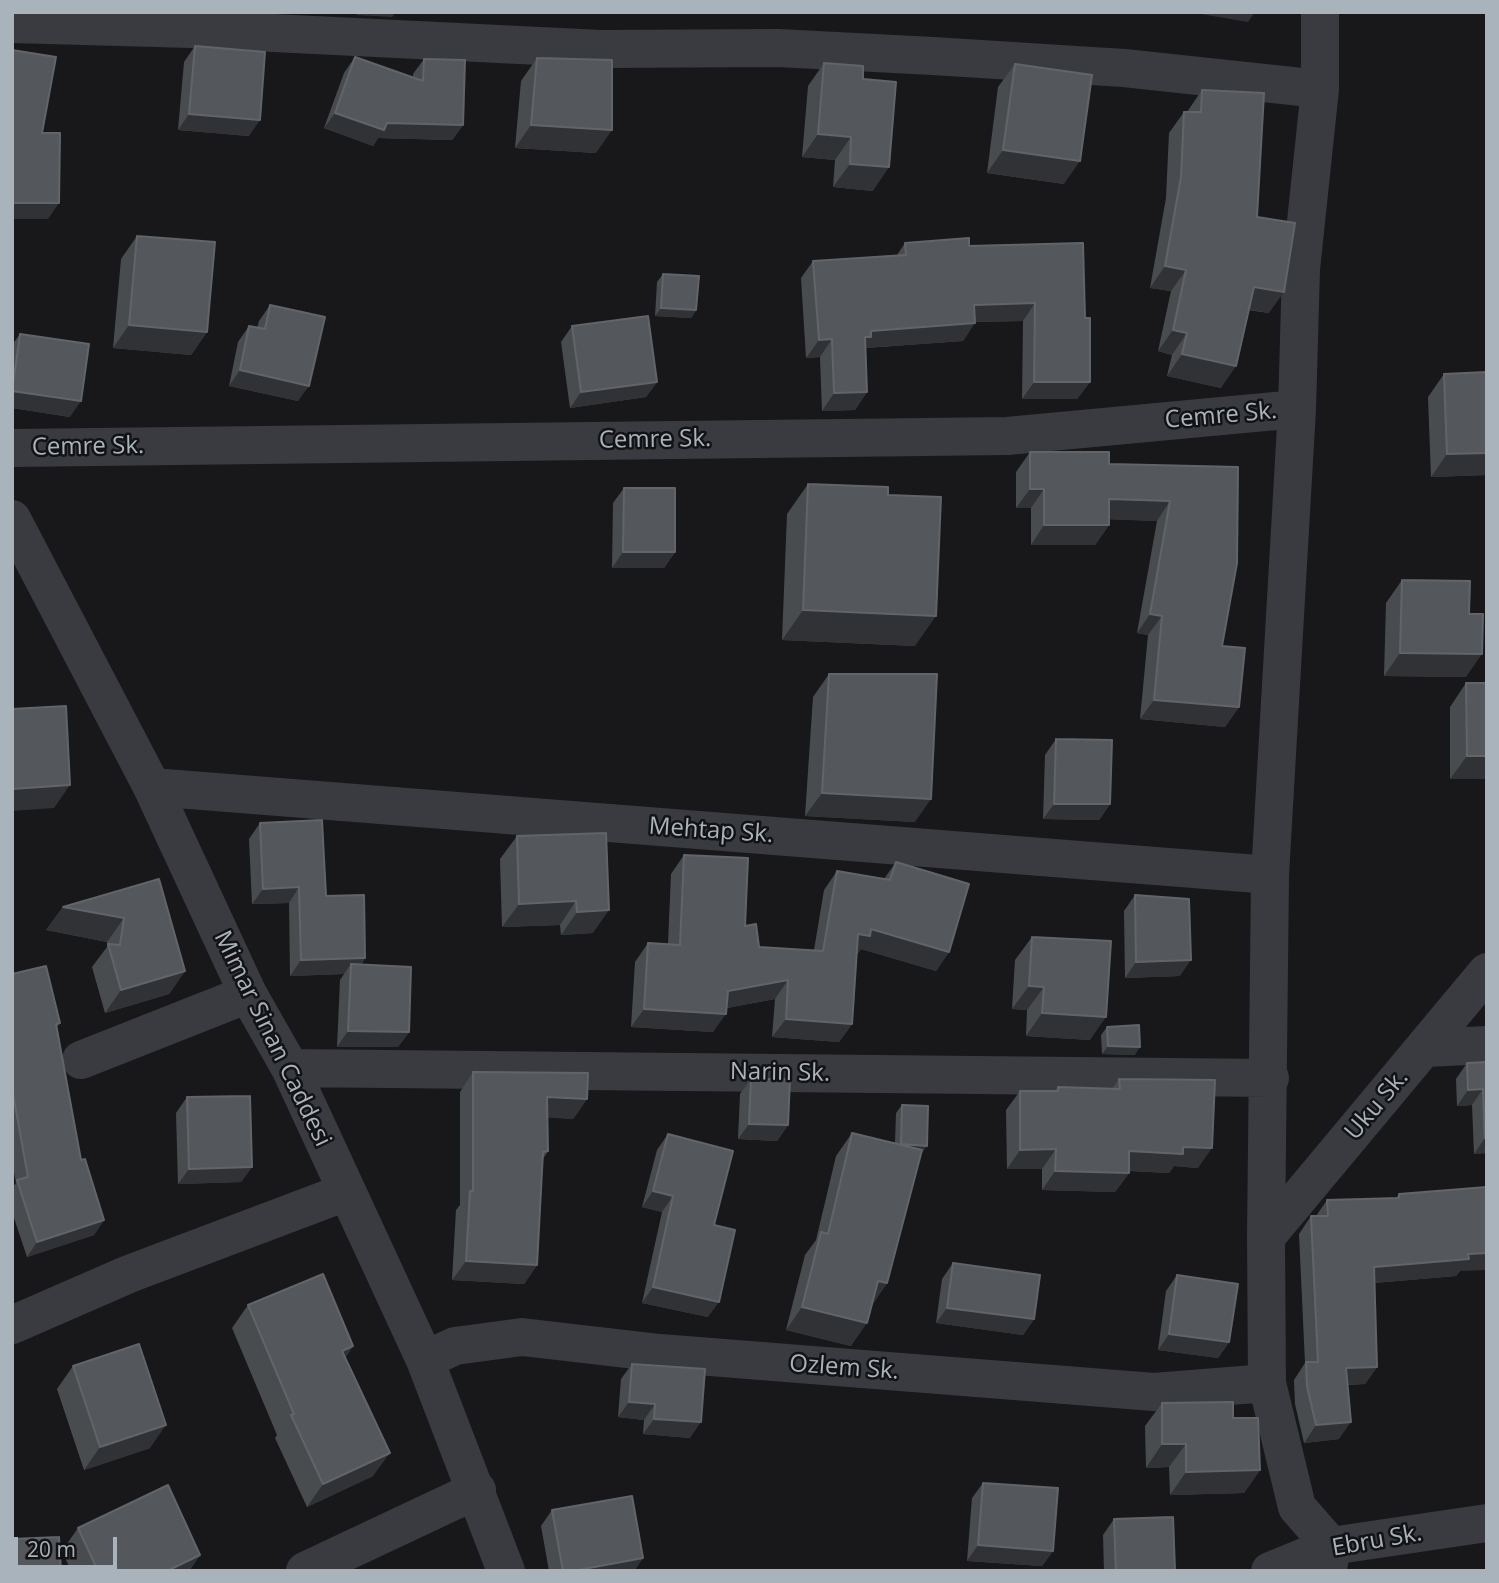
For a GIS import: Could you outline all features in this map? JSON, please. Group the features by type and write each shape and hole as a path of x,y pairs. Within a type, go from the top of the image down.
{"street":[{"path":"1320,12 1320,89 1301,269 1297,409 1270,875 1270,1078 1266,1237 1267,1382 1297,1507 1330,1559"},
{"path":"12,24 192,29 601,48 778,48 920,55 1124,68 1320,89"},
{"name":"Cemre Sk.","path":"12,448 1007,436 1297,409"},
{"name":"Mimar Sinan Caddesi","path":"12,519 152,787 248,993 290,1068 425,1360 506,1571"},
{"name":"Mehtap Sk.","path":"152,787 1270,875"},
{"name":"Uku Sk.","path":"1266,1237 1487,972"},
{"path":"81,1060 248,993"},
{"path":"1426,1048 1487,1045"},
{"name":"Narin Sk.","path":"290,1068 1270,1078"},
{"path":"12,1325 129,1274 346,1192"},
{"name":"Ozlem Sk.","path":"425,1360 455,1346 522,1337 673,1354 1154,1392 1267,1382"},
{"path":"304,1571 477,1490"},
{"name":"Ebru Sk.","path":"1270,1571 1487,1523"}],"building":[{"path":"195,46 265,52 260,120 189,114"},
{"path":"12,50 56,57 42,133 60,133 59,203 12,203"},
{"path":"355,57 423,81 424,59 465,60 463,125 387,123 384,130 335,113"},
{"path":"537,58 612,60 612,130 531,125"},
{"path":"824,63 863,66 863,79 896,82 889,167 850,164 851,137 818,134"},
{"path":"1015,64 1092,75 1080,161 1003,150"},
{"path":"1202,90 1264,93 1257,217 1295,223 1284,292 1254,287 1236,366 1182,354 1187,333 1173,330 1186,270 1165,266 1181,177 1184,112 1201,112"},
{"path":"137,236 215,242 207,332 129,325"},
{"path":"969,238 969,246 1083,243 1085,318 1090,318 1090,382 1034,382 1035,303 974,305 975,323 871,331 871,337 865,337 867,392 834,393 832,339 819,340 813,261 906,255 905,243"},
{"path":"663,274 699,276 696,310 661,308"},
{"path":"270,305 325,317 309,386 240,370 249,326 265,329"},
{"path":"648,316 657,382 581,392 572,326"},
{"path":"20,334 89,344 81,401 12,391"},
{"path":"1487,372 1487,453 1447,454 1444,374"},
{"path":"1030,452 1109,452 1109,464 1238,467 1237,563 1222,646 1245,648 1239,707 1154,700 1162,616 1150,614 1170,501 1109,499 1109,525 1044,525 1044,489 1030,489"},
{"path":"808,484 888,487 888,495 941,497 936,616 803,610"},
{"path":"624,488 675,488 675,552 623,552"},
{"path":"1402,580 1470,581 1469,614 1483,614 1482,654 1400,653"},
{"path":"829,674 937,674 931,799 822,793"},
{"path":"1466,683 1487,683 1487,756 1467,756"},
{"path":"66,706 70,785 12,789 12,709"},
{"path":"1056,739 1112,740 1110,804 1054,804"},
{"path":"322,820 326,896 364,895 365,958 301,960 299,887 263,889 260,823"},
{"path":"606,833 609,910 577,912 576,901 519,904 517,836"},
{"path":"684,855 748,858 745,926 756,924 759,947 823,951 837,871 890,880 896,862 969,884 949,952 871,929 870,936 858,934 852,1024 786,1019 788,980 728,991 726,1014 644,1009 648,943 680,945"},
{"path":"159,879 185,971 121,990 108,944 120,945 124,918 63,907"},
{"path":"1135,895 1189,899 1191,960 1136,962"},
{"path":"1032,937 1111,941 1106,1017 1042,1013 1044,987 1029,986"},
{"path":"351,964 411,967 409,1032 348,1031"},
{"path":"46,966 60,1023 56,1024 81,1160 85,1159 104,1220 37,1242 17,1180 28,1177 12,1088 12,974"},
{"path":"1139,1025 1140,1047 1108,1046 1107,1027"},
{"path":"1487,1062 1485,1138 1483,1089 1468,1090 1467,1063"},
{"path":"473,1072 588,1073 587,1099 547,1097 548,1151 543,1152 537,1265 466,1261 470,1191 473,1191"},
{"path":"751,1079 790,1079 788,1125 749,1124"},
{"path":"1119,1079 1215,1080 1212,1148 1183,1147 1183,1154 1129,1151 1129,1173 1055,1171 1056,1149 1020,1150 1020,1091 1058,1091 1058,1087 1120,1089"},
{"path":"250,1096 252,1167 189,1169 187,1097"},
{"path":"902,1105 928,1106 927,1146 901,1144"},
{"path":"852,1133 922,1150 887,1283 878,1281 867,1323 802,1307 821,1232 828,1234"},
{"path":"668,1134 733,1151 714,1225 735,1230 719,1302 653,1287 673,1196 653,1191"},
{"path":"1487,1187 1487,1253 1468,1254 1469,1259 1374,1267 1377,1367 1346,1368 1351,1422 1316,1425 1307,1386 1306,1362 1318,1362 1311,1216 1328,1216 1327,1200 1399,1198 1399,1194"},
{"path":"953,1263 1040,1275 1034,1319 947,1308"},
{"path":"323,1274 353,1346 342,1351 390,1453 323,1484 291,1415 294,1414 248,1305"},
{"path":"1177,1275 1238,1284 1229,1342 1169,1334"},
{"path":"139,1344 166,1425 100,1447 73,1366"},
{"path":"632,1364 705,1369 701,1422 654,1419 655,1404 629,1402"},
{"path":"1233,1402 1233,1418 1258,1418 1260,1470 1186,1472 1186,1444 1162,1444 1162,1403"},
{"path":"983,1483 1058,1488 1053,1551 978,1545"},
{"path":"168,1485 200,1555 167,1571 98,1571 78,1528"},
{"path":"632,1496 643,1558 563,1571 552,1510"},
{"path":"1173,1517 1175,1571 1116,1571 1114,1519"},
{"path":"59,1537 61,1571 12,1571 12,1539"}]}
